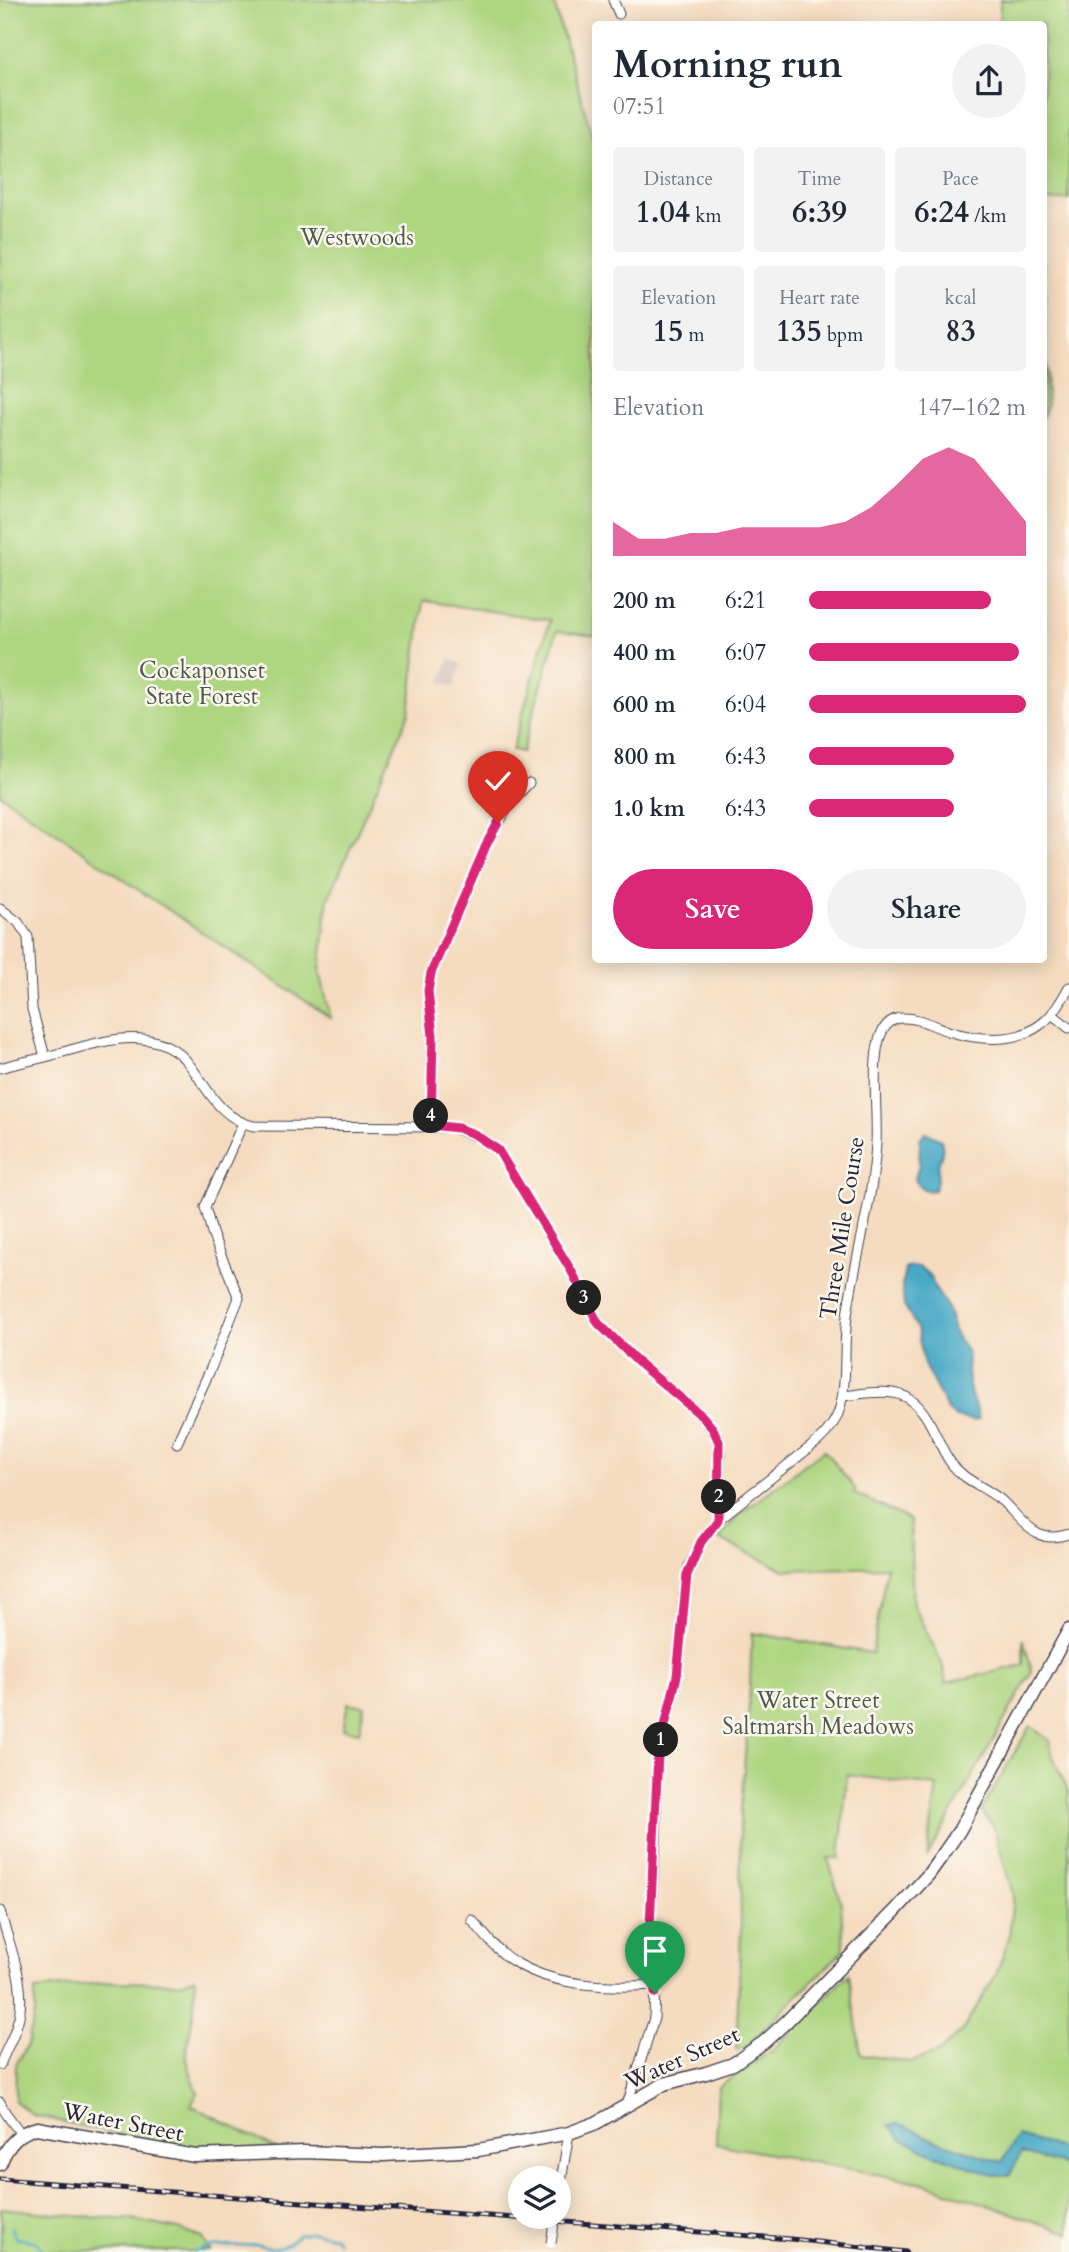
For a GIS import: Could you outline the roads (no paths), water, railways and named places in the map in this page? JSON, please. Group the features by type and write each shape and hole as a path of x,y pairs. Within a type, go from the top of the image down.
{"main road":[{"name":"Water Street","path":"22,2134 47,2128 151,2150 201,2156 304,2152 383,2155 478,2150 569,2133 596,2123 664,2084 733,2064 786,2022 928,1875 959,1831 1069,1630"},
{"path":"0,2164 11,2144 22,2134"}],"street":[{"path":"613,0 619,14"},
{"path":"431,1125 433,1036 428,991 431,973 488,841 512,802 529,783"},
{"path":"0,908 18,922 28,937 32,1009 45,1057"},
{"name":"Three Mile Course","path":"843,1395 847,1313 874,1164 877,1056 883,1031 891,1021 902,1018 973,1037 1000,1038 1034,1029 1052,1014 1069,987"},
{"path":"1052,1014 1069,1028"},
{"path":"0,1068 123,1038 137,1037 163,1042 190,1065 215,1104 243,1123 253,1126 357,1128 431,1125 458,1128 474,1134 498,1150 572,1272 598,1323 641,1365 702,1416 713,1429 720,1452 718,1520"},
{"path":"177,1443 239,1298 213,1236 205,1208 243,1123"},
{"path":"628,2105 652,2029 655,1985 650,1925 658,1754 677,1676 687,1575 701,1542 718,1520 826,1433 836,1419 843,1395 883,1393 904,1396 911,1400 921,1410 959,1473 995,1496 1038,1534 1051,1538 1069,1534"},
{"path":"0,1911 16,1969 20,2010 17,2025 0,2065"},
{"path":"471,1920 512,1961 545,1976 603,1985 655,1985"},
{"path":"0,2102 22,2134"},
{"path":"563,2166 569,2133"},
{"path":"550,2248 553,2229"}],"water":[{"path":"925,1132 941,1140 942,1154 934,1190 923,1189 915,1179 919,1165 920,1139"},
{"path":"920,1267 931,1277 947,1307 955,1334 968,1354 970,1392 979,1419 975,1421 956,1417 948,1411 924,1365 917,1328 904,1306 902,1284 905,1269"},
{"path":"899,2123 934,2140 1002,2162 1017,2136 1069,2150 1069,2167 1021,2153 1010,2175 993,2175 931,2153 901,2139 889,2125"}],"waterway":[{"path":"11,2227 16,2238 36,2242 42,2252"},
{"path":"194,2252 213,2247 254,2244 280,2247 299,2234 312,2232 334,2236 338,2242"}],"railway":[{"path":"0,2179 791,2239 906,2252"}],"park label":[{"name":"Westwoods","path":"357,237"},
{"name":"Cockaponset State Forest","path":"202,683"},
{"name":"Water Street Saltmarsh Meadows","path":"818,1713"}]}
